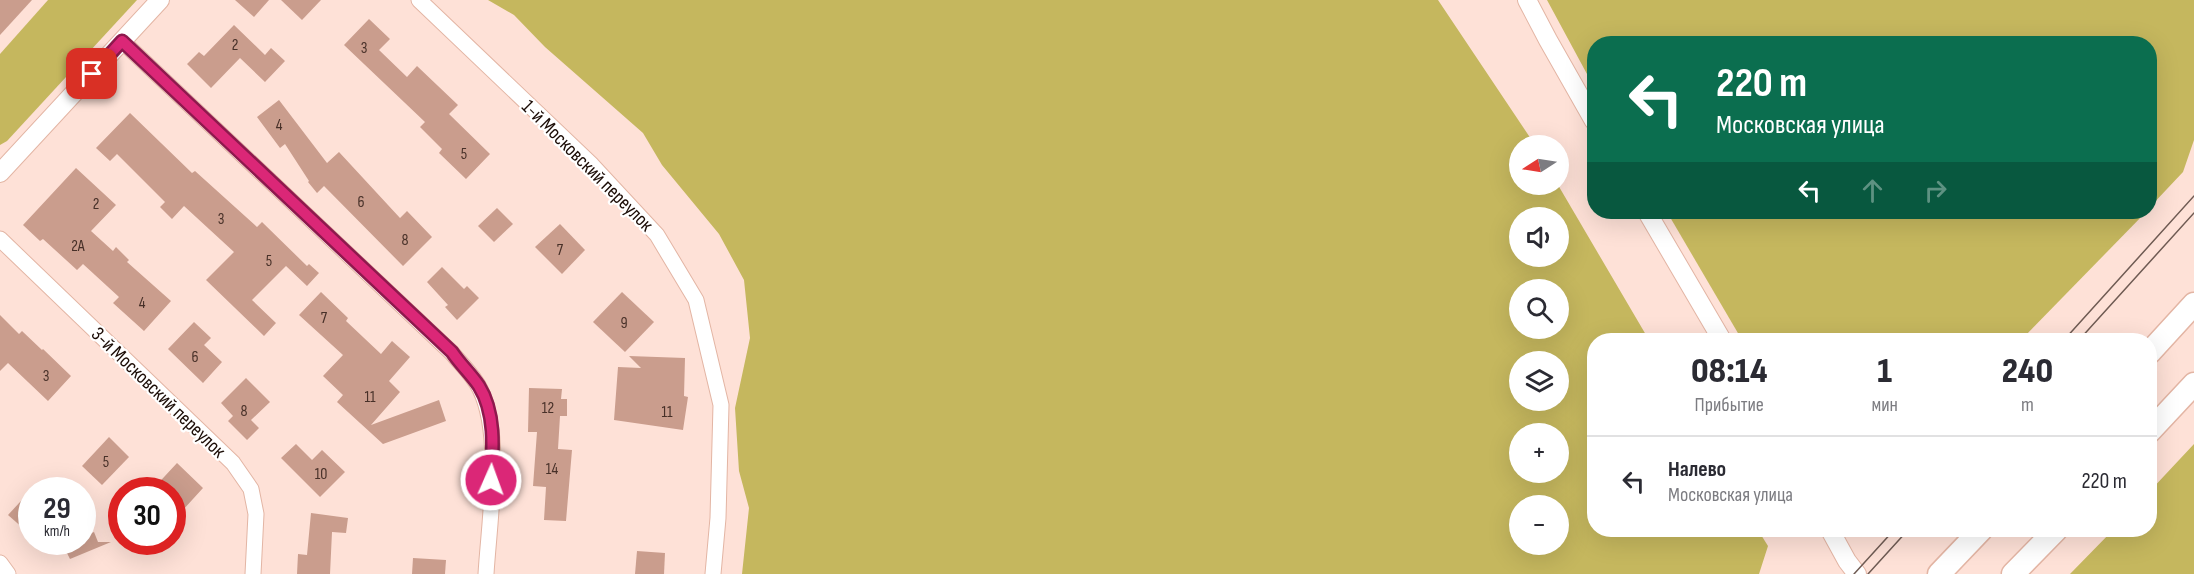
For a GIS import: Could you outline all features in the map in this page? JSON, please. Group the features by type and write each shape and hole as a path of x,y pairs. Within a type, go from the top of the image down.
{"main road":[{"path":"2157,344 2194,304"},
{"path":"2157,424 2194,384"},
{"path":"1939,574 1975,537"},
{"path":"2013,574 2049,537"}],"street":[{"path":"0,173 160,0"},
{"name":"1-й Московский переулок","path":"419,0 592,165 657,235 696,300 721,405 713,574"},
{"path":"1527,0 1587,109"},
{"path":"122,41 452,352 480,388 491,420 493,456 486,574"},
{"path":"1651,219 1718,333"},
{"name":"3-й Московский переулок","path":"0,239 233,463 251,489 256,514 253,574"},
{"path":"1834,537 1857,574"},
{"path":"0,563 8,574"}],"shaded area":[{"path":"48,0 137,0 7,141 0,145 0,54"},
{"path":"488,0 1438,0 1528,135 1509,135 1509,195 1564,195 1645,333 1587,333 1587,537 1762,537 1768,546 1759,574 742,574 749,508 739,471 735,408 750,338 744,280 719,234 662,165 643,133 545,47 514,15"},
{"path":"1547,0 2194,0 2194,140 2183,172 2157,200 2157,36 1587,36 1587,74"},
{"path":"1671,219 2139,219 2028,333 1738,333"},
{"path":"2194,444 2194,574 2070,574 2106,537 2157,537 2157,484"}],"building":[{"path":"0,0 32,0 0,35"},
{"path":"235,0 269,0 254,17"},
{"path":"281,0 321,0 302,20"},
{"path":"369,19 390,39 379,50 407,77 417,66 458,105 449,114 490,154 466,179 439,153 442,149 420,127 425,122 344,45"},
{"path":"234,25 265,55 271,48 285,61 265,82 240,58 211,88 187,64 199,52 204,56"},
{"path":"279,100 327,163 339,152 400,218 407,211 432,237 403,266 324,186 317,193 285,144 280,148 257,117"},
{"path":"130,113 192,173 195,171 257,227 262,222 307,266 309,264 319,273 307,286 286,266 252,300 276,323 264,336 206,280 234,252 184,206 172,219 160,207 165,202 117,154 110,161 96,148"},
{"path":"76,168 116,205 91,231 113,251 116,247 129,260 127,262 171,301 144,331 113,303 119,297 83,264 77,270 43,239 40,241 23,225"},
{"path":"497,208 513,224 494,242 478,226"},
{"path":"560,224 585,250 562,274 535,247"},
{"path":"442,267 464,289 467,286 479,298 457,320 445,307 448,305 427,282"},
{"path":"321,292 348,318 346,321 381,354 392,341 410,357 389,381 400,392 371,425 439,400 446,421 383,444 337,402 343,395 323,376 343,355 299,315"},
{"path":"622,292 654,322 625,352 593,322"},
{"path":"0,315 19,334 22,331 43,349 71,376 48,401 8,363 0,371"},
{"path":"194,322 211,338 204,345 222,362 203,383 168,349"},
{"path":"629,356 685,358 684,396 688,397 683,430 614,420 618,367 641,368"},
{"path":"246,378 270,402 251,420 259,428 247,440 228,421 233,416 221,403"},
{"path":"529,388 562,389 561,399 567,399 567,416 560,416 558,449 572,450 566,521 544,520 546,487 533,486 537,432 528,432"},
{"path":"109,437 129,457 102,485 82,466"},
{"path":"296,444 312,460 322,450 345,472 320,497 281,458"},
{"path":"177,463 203,488 186,507 186,477 164,477"},
{"path":"18,504 18,524 8,515"},
{"path":"311,513 348,518 346,533 332,532 330,574 297,574 298,554 307,555"},
{"path":"96,537 98,542 108,543 96,548"},
{"path":"637,551 665,553 664,574 635,574"},
{"path":"68,555 80,555 70,559"},
{"path":"413,558 446,560 445,574 412,574"}],"tram line":[{"path":"2070,333 2194,196"},
{"path":"2085,333 2194,213"},
{"path":"1854,574 1888,537"},
{"path":"1868,574 1902,537"}],"route":[{"path":"92,74 122,41 452,352 480,388 491,420 493,456 491,480"}]}
